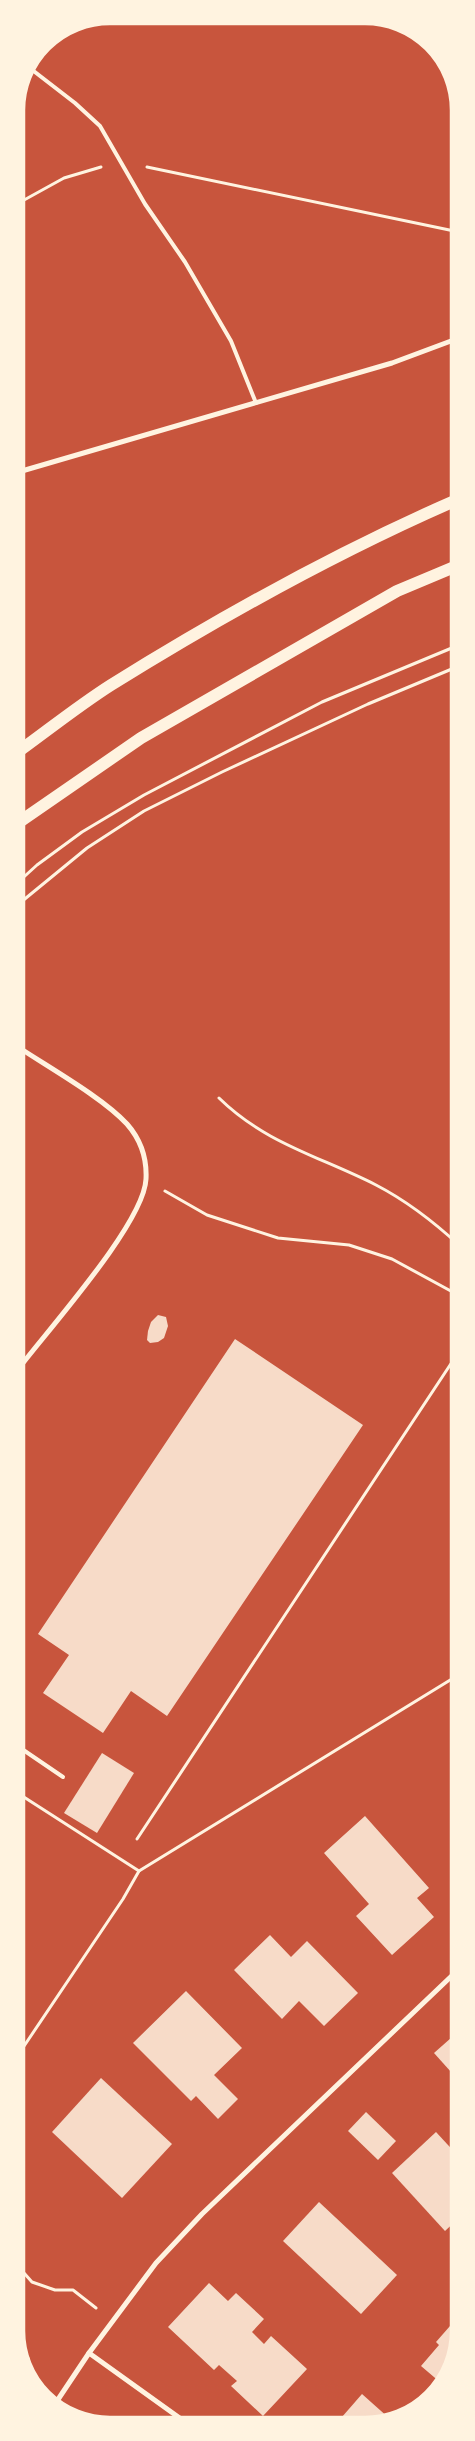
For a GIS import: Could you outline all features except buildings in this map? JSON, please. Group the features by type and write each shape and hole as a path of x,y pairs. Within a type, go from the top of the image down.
{"main road":[{"path":"24,748 110,686 249,605 385,531 451,502"},
{"path":"24,819 141,738 397,591 451,568"}],"street":[{"path":"24,470 392,363 451,341"},
{"path":"24,1052 96,1099 126,1124 144,1150 146,1181 138,1207 122,1235 24,1362"},
{"path":"57,2400 88,2353 156,2263 202,2214 451,1977"},
{"path":"88,2353 178,2417"}],"lane":[{"path":"33,72 75,103 100,126 121,164 186,262 231,341 256,403"},
{"path":"24,1750 63,1777"}],"path":[{"path":"24,200 64,178 92,168 121,164 150,167 451,230"},
{"path":"24,877 82,832 144,795 322,702 451,648"},
{"path":"24,900 86,848 144,811 222,772 368,704 451,669"},
{"path":"218,1098 239,1118 290,1148 376,1185 402,1200 435,1222 451,1237"},
{"path":"146,1181 216,1218 278,1238 349,1245 392,1259 451,1291"},
{"path":"138,1839 451,1364"},
{"path":"24,2046 123,1899 139,1871 451,1680"},
{"path":"24,1797 139,1871"},
{"path":"24,2273 32,2282 55,2290 73,2290 112,2321"}]}
